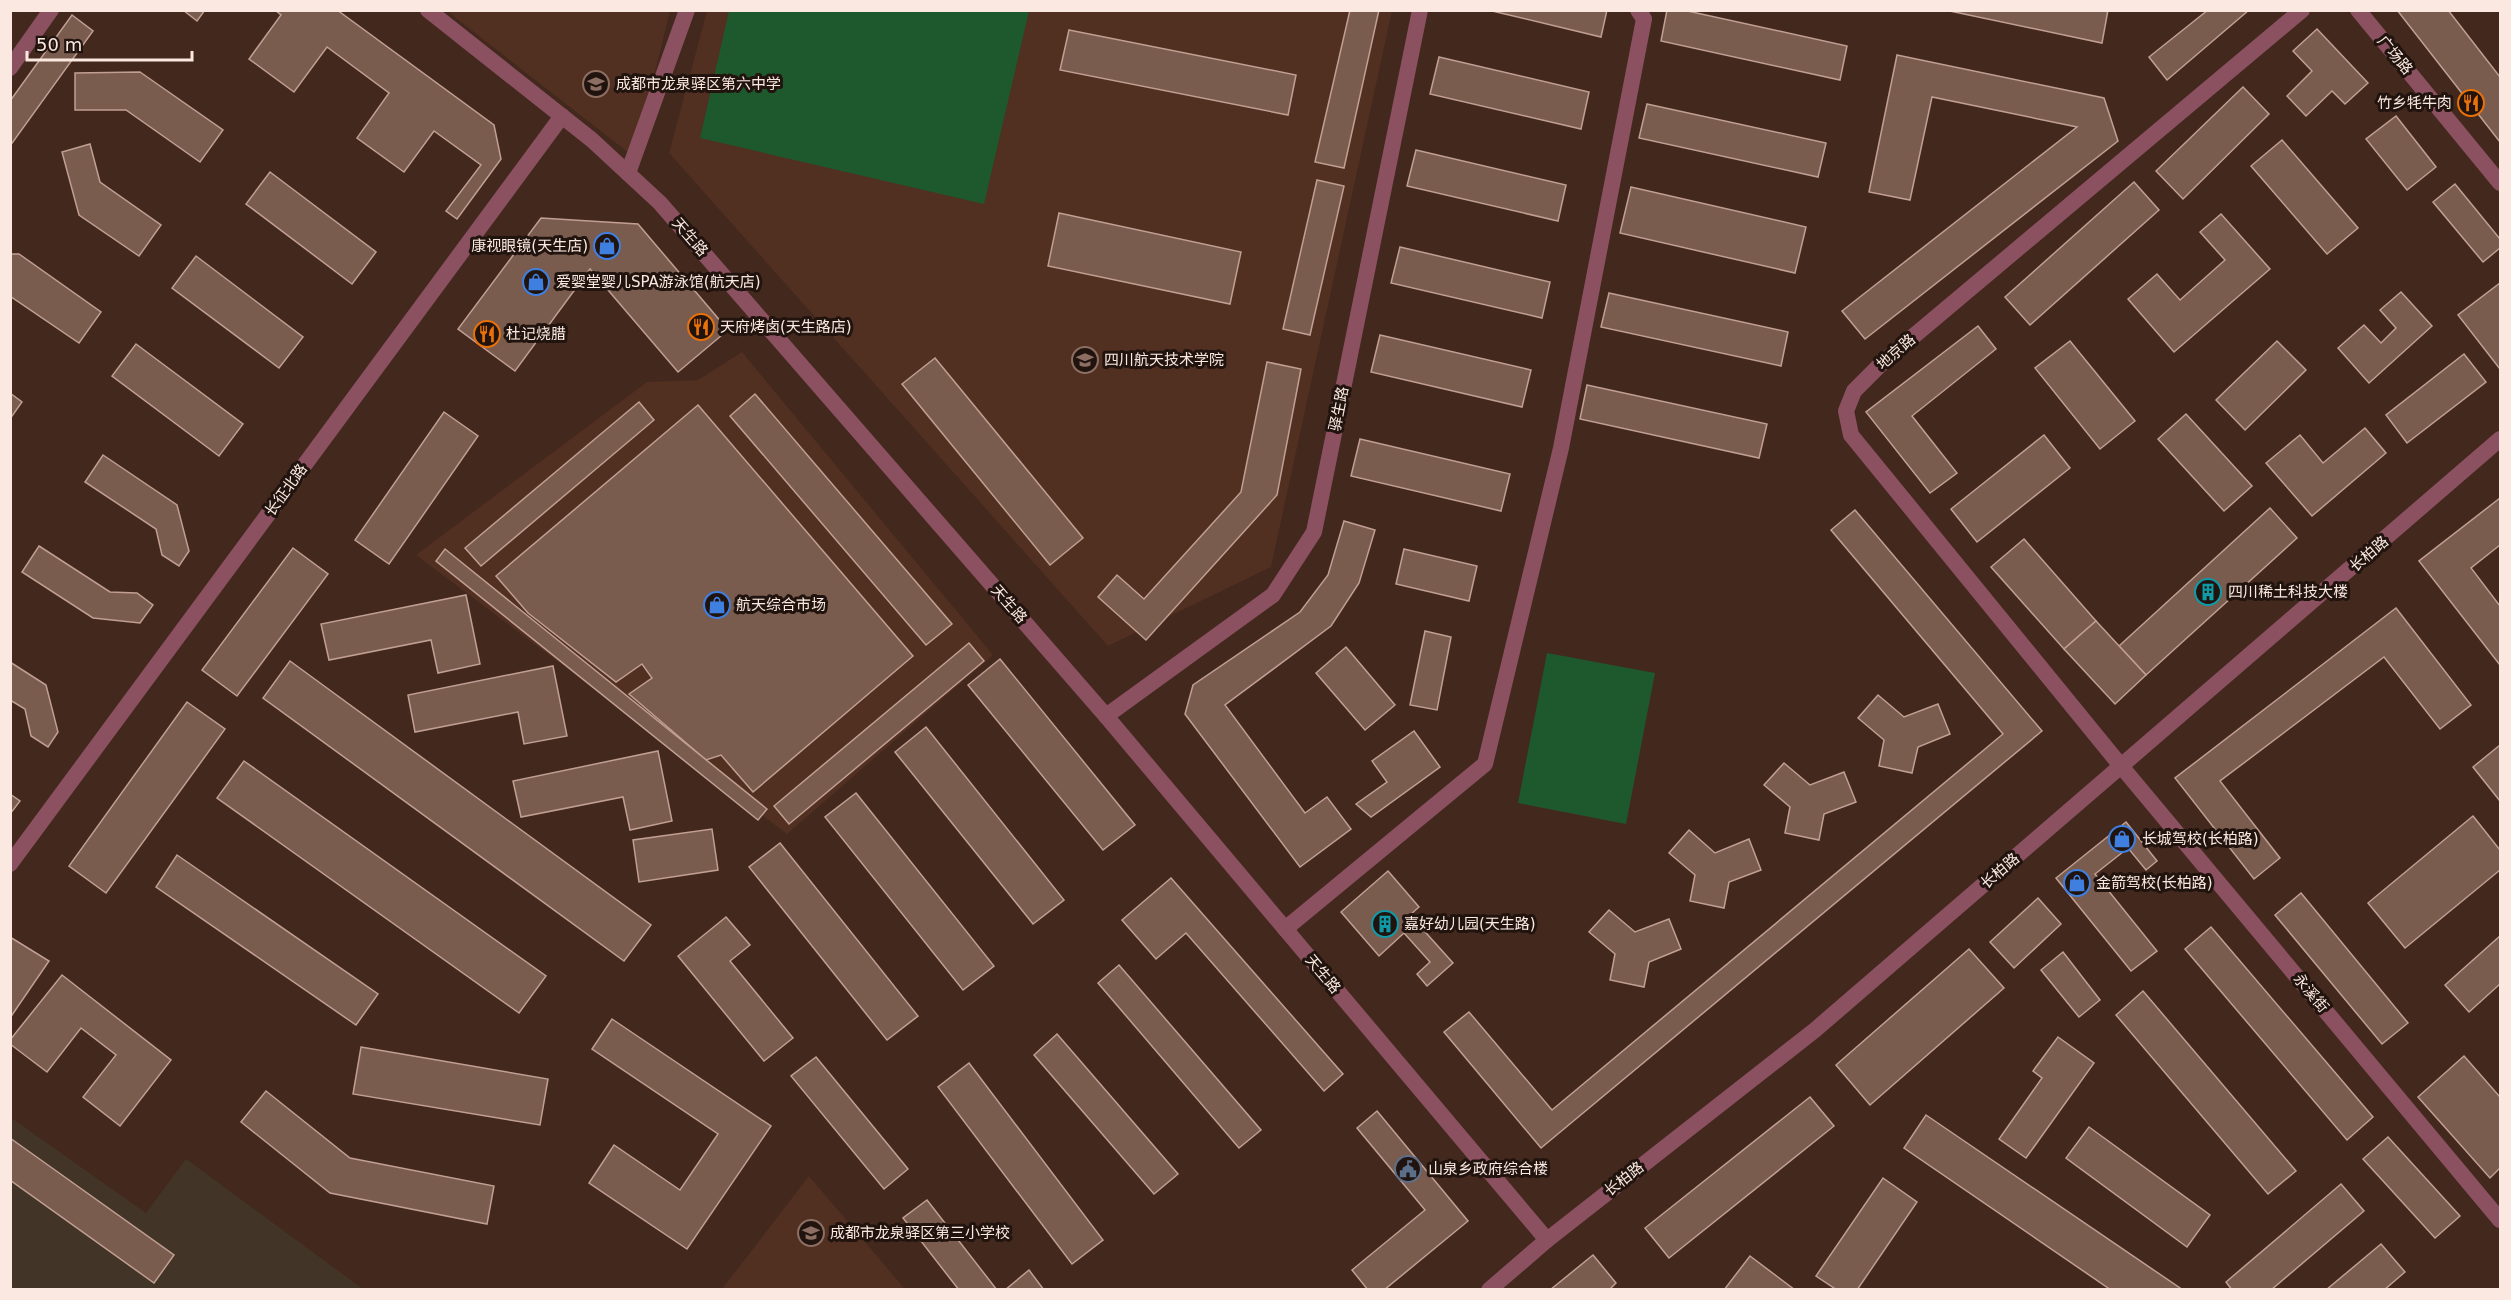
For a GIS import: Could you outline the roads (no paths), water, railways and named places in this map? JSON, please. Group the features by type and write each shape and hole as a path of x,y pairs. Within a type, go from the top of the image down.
{"street":[{"path":"10,68 51,10"},
{"name":"天生路","path":"428,10 562,116 660,203 1106,716 1547,1240"},
{"path":"628,173 687,10"},
{"name":"驿生路","path":"1106,716 1273,595 1314,532 1420,10"},
{"path":"1285,929 1485,764 1562,448 1644,19 1638,10"},
{"name":"地京路","path":"2121,766 1851,435 1846,411 1854,391 1884,361 2302,10"},
{"name":"广场路","path":"2358,10 2500,183"},
{"name":"长征北路","path":"10,864 562,116"},
{"name":"长柏路","path":"1489,1290 1547,1240 1815,1030 2500,439"},
{"name":"永溪街","path":"2121,766 2500,1220"}],"place":[{"name":"成都市龙泉驿区第六中学","path":"596,84"},
{"name":"竹乡牦牛肉","path":"2471,103"},
{"name":"康视眼镜(天生店)","path":"607,246"},
{"name":"爱婴堂婴儿SPA游泳馆(航天店)","path":"536,282"},
{"name":"天府烤卤(天生路店)","path":"701,327"},
{"name":"杜记烧腊","path":"487,334"},
{"name":"四川航天技术学院","path":"1085,360"},
{"name":"四川稀土科技大楼","path":"2208,592"},
{"name":"航天综合市场","path":"717,605"},
{"name":"长城驾校(长柏路)","path":"2122,839"},
{"name":"金箭驾校(长柏路)","path":"2077,883"},
{"name":"嘉好幼儿园(天生路)","path":"1385,924"},
{"name":"山泉乡政府综合楼","path":"1408,1169"},
{"name":"成都市龙泉驿区第三小学校","path":"811,1233"}]}
